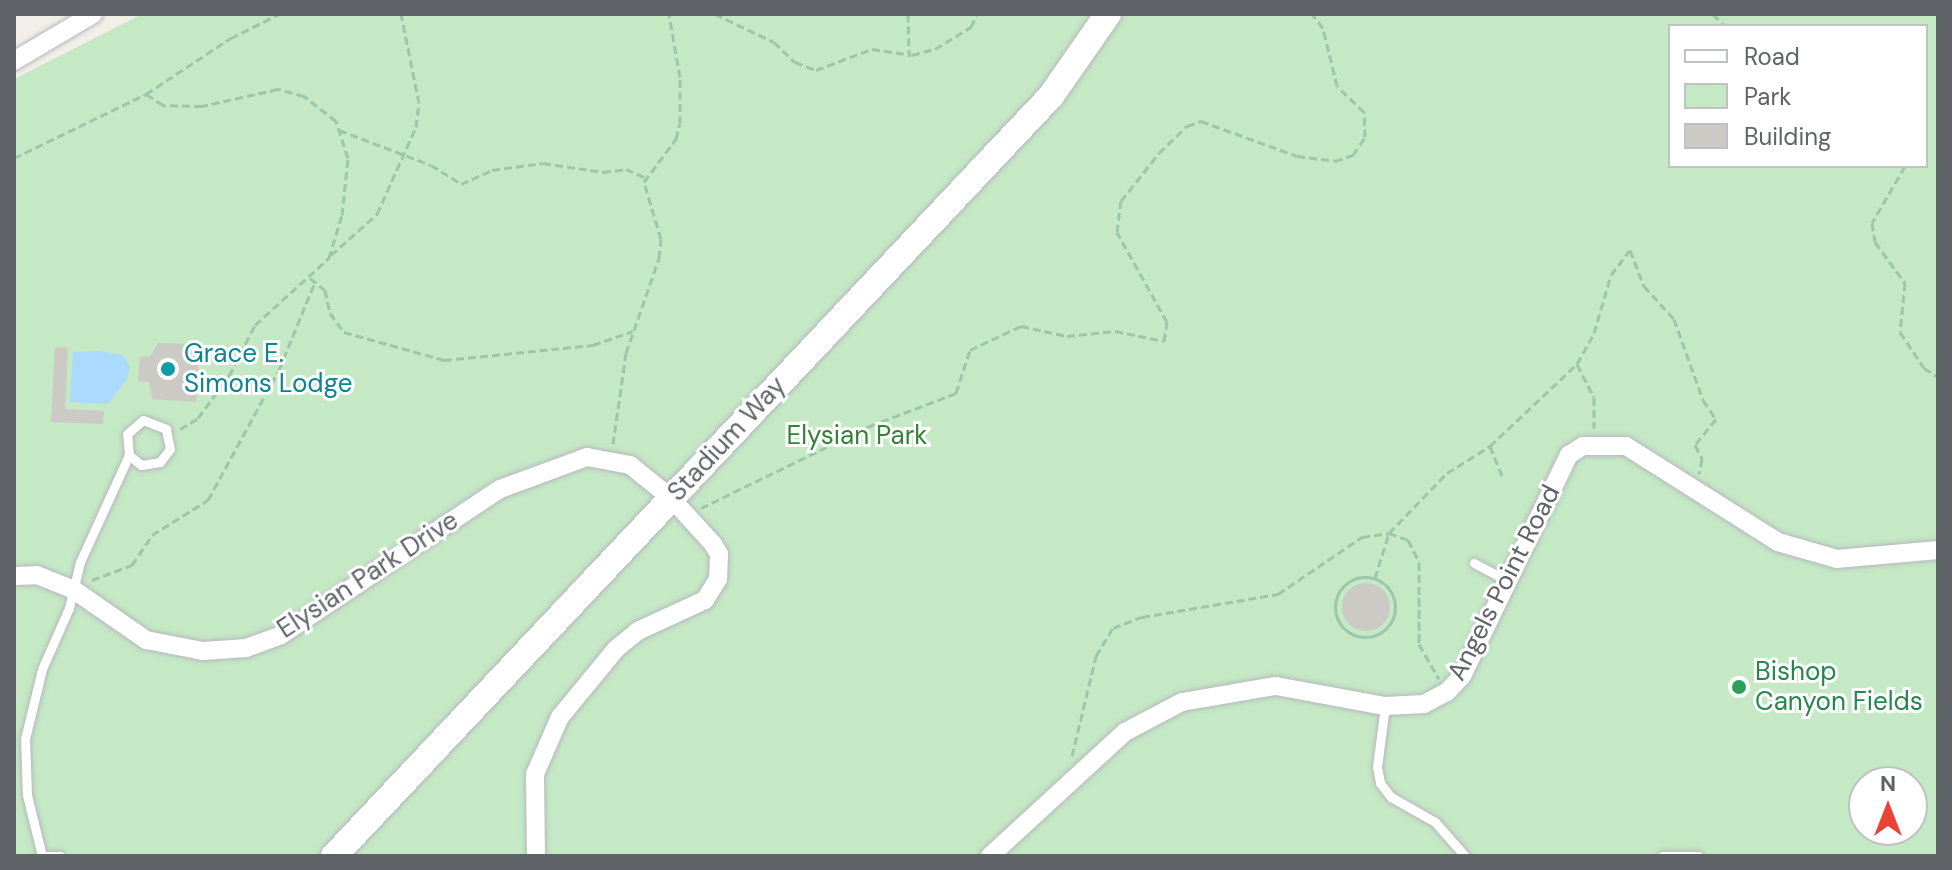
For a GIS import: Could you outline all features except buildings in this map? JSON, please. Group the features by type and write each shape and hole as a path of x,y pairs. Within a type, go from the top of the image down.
{"main road":[{"name":"Stadium Way","path":"334,856 679,506 1051,96 1108,14"}],"street":[{"path":"14,61 93,14"},
{"path":"1593,444 1626,446 1778,542 1837,559 1938,550"},
{"name":"Angels Point Road","path":"990,856 1068,780 1152,715 1239,688 1276,686 1385,706 1424,704 1447,692 1462,676 1569,455 1593,444"},
{"name":"Elysian Park Drive","path":"14,576 37,575 74,590 146,640 203,651 246,648 281,635 500,489 587,457 612,460"},
{"path":"536,856 535,774 560,717 616,649 638,631 705,600 718,579 719,554 679,506 630,465 612,460"}],"lane":[{"path":"154,420 170,436 170,449 160,462 141,465 129,455 125,442 136,423 154,420"},
{"path":"60,856 42,856 27,795 25,739 42,669 74,590 80,562 129,455"},
{"path":"1474,563 1506,580"},
{"path":"1385,706 1377,767 1380,783 1391,797 1435,822 1465,856"},
{"path":"1662,856 1698,856"}],"path":[{"path":"14,158 146,94 231,38 279,14"},
{"path":"170,436 198,418 229,376 255,325 377,214 405,156 419,103 401,14"},
{"path":"646,178 676,139 680,123 680,77 669,14"},
{"path":"715,14 774,42 795,62 816,70 872,49 909,54 935,49 971,27 977,14"},
{"path":"908,14 909,54"},
{"path":"679,506 956,393 970,350 1021,326 1067,336 1115,331 1164,341 1167,322 1148,282 1125,252 1116,213 1159,153 1187,126 1201,121 1297,156 1335,161 1353,155 1365,137 1364,112 1337,86 1323,28 1312,14"},
{"path":"146,94 163,105 202,106 278,89 304,96 336,121 348,158 342,215 329,258"},
{"path":"339,130 405,156 461,184 492,170 543,163 603,172 626,169 646,178"},
{"path":"1904,168 1872,223 1875,242 1905,283 1900,332 1924,368 1938,377"},
{"path":"612,460 621,379 661,239 646,178"},
{"path":"1375,578 1389,533 1467,455 1490,446 1577,364 1594,333 1611,275 1630,250 1644,286 1674,319 1703,400 1716,419 1695,445 1702,459 1696,490"},
{"path":"310,278 325,290 330,313 344,332 444,360 593,345 633,331"},
{"path":"74,590 132,565 152,535 208,500 279,370 315,282"},
{"path":"1577,364 1596,406 1593,444"},
{"path":"1490,446 1503,478"},
{"path":"1068,780 1096,656 1113,628 1142,617 1278,594 1362,537 1389,533 1408,540 1419,562 1419,644 1447,692"},
{"path":"1355,578 1375,578 1391,590 1394,618 1381,634 1352,635 1335,611 1339,591 1355,578"}],"green space":[{"name":"Elysian Park","path":"142,14 1938,14 1938,856 14,856 14,79"}],"water":[{"path":"99,351 123,355 130,367 127,379 108,404 70,402 73,352"}],"place":[{"name":"Grace E. Simons Lodge","path":"168,369"},
{"name":"Bishop Canyon Fields","path":"1739,687"}]}
